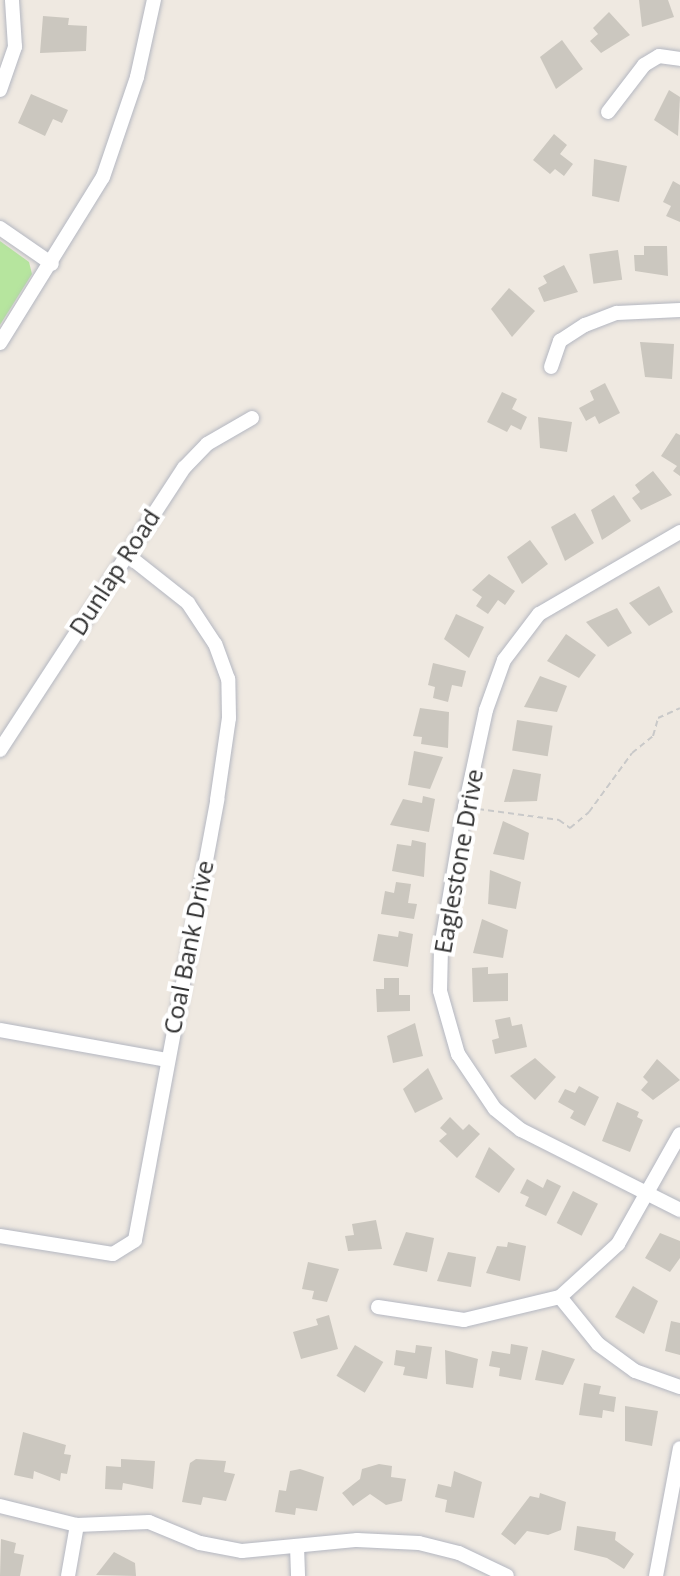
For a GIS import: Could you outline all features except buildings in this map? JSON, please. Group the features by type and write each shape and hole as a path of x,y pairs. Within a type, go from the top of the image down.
{"street":[{"path":"0,90 15,47 12,0"},
{"path":"0,343 52,264 103,177 133,89 154,0"},
{"path":"608,112 644,65 659,56 680,59"},
{"path":"0,228 52,264"},
{"path":"551,367 560,341 585,325 617,313 680,310"},
{"name":"Dunlap Road","path":"0,750 125,553 184,468 207,444 252,418"},
{"name":"Eaglestone Drive","path":"680,532 539,614 500,672 486,710 465,807 441,948 440,991 458,1054 495,1109 521,1130 680,1210"},
{"name":"Coal Bank Drive","path":"0,1236 113,1254 135,1240 166,1060 217,800 229,718 228,679 215,644 188,603 125,553"},
{"path":"0,1030 166,1060"},
{"path":"378,1307 464,1320 560,1297 618,1244 648,1196 680,1134"},
{"path":"560,1297 598,1344 635,1371 680,1387"},
{"path":"656,1576 680,1448"},
{"path":"0,1506 77,1525 149,1522 200,1543 242,1551 399,1540 441,1547 480,1570 507,1576"},
{"path":"68,1576 77,1525"},
{"path":"297,1546 298,1576"}],"path":[{"path":"465,807 559,820 570,828 589,812 632,753 653,736 658,718 680,708"}],"green space":[{"path":"0,241 29,262 32,274 0,325"}]}
